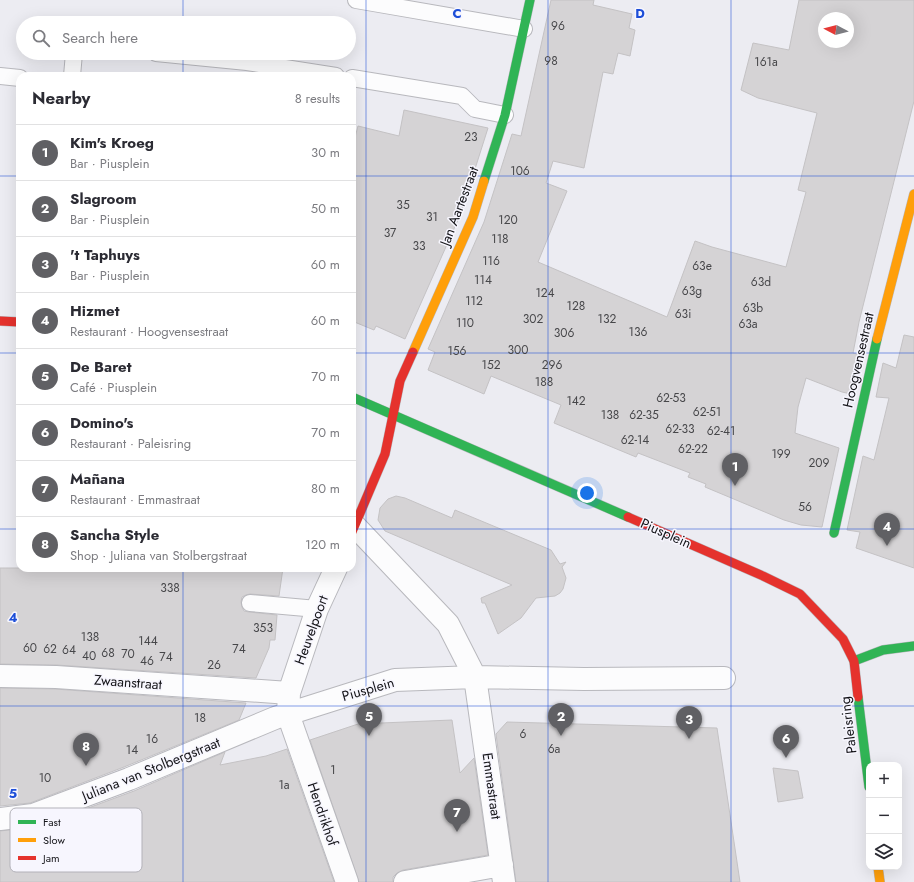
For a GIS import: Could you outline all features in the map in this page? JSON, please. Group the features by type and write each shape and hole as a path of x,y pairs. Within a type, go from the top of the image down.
{"street":[{"name":"Jan Aartestraat","path":"393,414 400,381 473,217 506,115 530,0"},
{"name":"Hoogvensestraat","path":"834,533 870,364 913,201"},
{"path":"0,321 16,322"},
{"name":"Piusplein","path":"356,399 763,576 800,594 843,639 854,661"},
{"path":"356,520 385,454 393,414"},
{"path":"356,530 448,624 476,676"},
{"name":"Heuvelpoort","path":"285,708 317,609 334,572"},
{"path":"854,661 883,650 914,646"},
{"name":"Paleisring","path":"854,661 866,762"},
{"name":"Zwaanstraat","path":"0,676 56,677 256,691"},
{"name":"Piusplein","path":"256,691 285,708 395,680 476,676 584,679 724,678"},
{"name":"Emmastraat","path":"404,882 502,866 476,676"},
{"name":"Hendrikhof","path":"285,708 347,882"},
{"name":"Juliana van Stolbergstraat","path":"52,808 129,779 285,708"},
{"name":"Juliana van Stolbergstraat","path":"0,819 10,818"},
{"path":"878,870 880,882"}],"lane":[{"path":"356,0 524,29"},
{"path":"72,72 73,60"},
{"path":"228,60 311,72"},
{"path":"0,76 16,78"},
{"path":"356,79 462,96 475,109 506,115"},
{"path":"250,603 317,609"}],"building":[{"path":"551,0 594,0 593,5 632,14 629,28 635,30 630,56 618,53 613,74 603,72 584,168 553,161 546,183 567,191 538,262 667,317 695,241 786,267 806,192 798,190 817,113 758,98 741,90 753,43 789,50 799,0 914,0 914,101 859,322 853,353 860,355 851,394 806,378 798,407 795,433 839,448 822,527 801,525 784,520 705,487 706,484 688,477 690,473 638,453 636,457 554,423 561,405 491,376 484,394 428,370 435,352 428,349 484,222 512,134 521,136"},
{"path":"404,110 488,128 461,213 405,339 376,326 374,330 356,323 356,134 358,126 399,136"},
{"path":"904,335 914,337 914,568 856,548 860,532 847,530 863,456 874,460 889,398 876,397 883,363 896,368"},
{"path":"396,496 405,498 452,518 455,510 551,550 560,564 566,562 562,567 566,578 563,589 555,596 536,598 521,618 498,634 485,603 482,603 481,598 512,585 385,531 378,520 380,508 388,499"},
{"path":"0,568 16,568 16,572 282,572 279,596 250,594 242,597 241,602 244,611 277,615 275,640 270,640 269,648 256,678 57,665 0,664"},
{"path":"0,688 55,689 246,703 239,720 124,767 30,803 0,806"},
{"path":"452,720 460,773 474,758 488,855 403,870 393,877 393,882 359,882 310,740 358,724"},
{"path":"507,722 717,728 740,882 516,882 496,734"},
{"path":"287,749 334,882 0,882 0,831 10,830 10,872 142,872 142,808 88,808 134,791 225,752 220,765 266,756"},
{"path":"773,768 798,771 803,798 778,802"}],"traffic: fast":[{"path":"484,181 505,115 530,0"},
{"path":"834,533 877,339"},
{"path":"356,399 628,517"},
{"path":"854,661 883,650 914,646"},
{"path":"858,697 866,762"}],"traffic: slow":[{"path":"413,352 473,217 484,181"},
{"path":"877,339 914,194"},
{"path":"878,870 880,882"}],"traffic: jam":[{"path":"0,321 16,322"},
{"path":"356,523 385,454 400,381 413,352"},
{"path":"628,517 763,576 800,594 843,639 854,661 858,697"}],"place":[{"name":"Kim's Kroeg","path":"735,486"},
{"name":"Hizmet","path":"887,546"},
{"name":"De Baret","path":"369,736"},
{"name":"Slagroom","path":"561,736"},
{"name":"'t Taphuys","path":"689,739"},
{"name":"Domino's","path":"786,758"},
{"name":"Sancha Style","path":"86,766"},
{"name":"Mañana","path":"457,832"}]}
